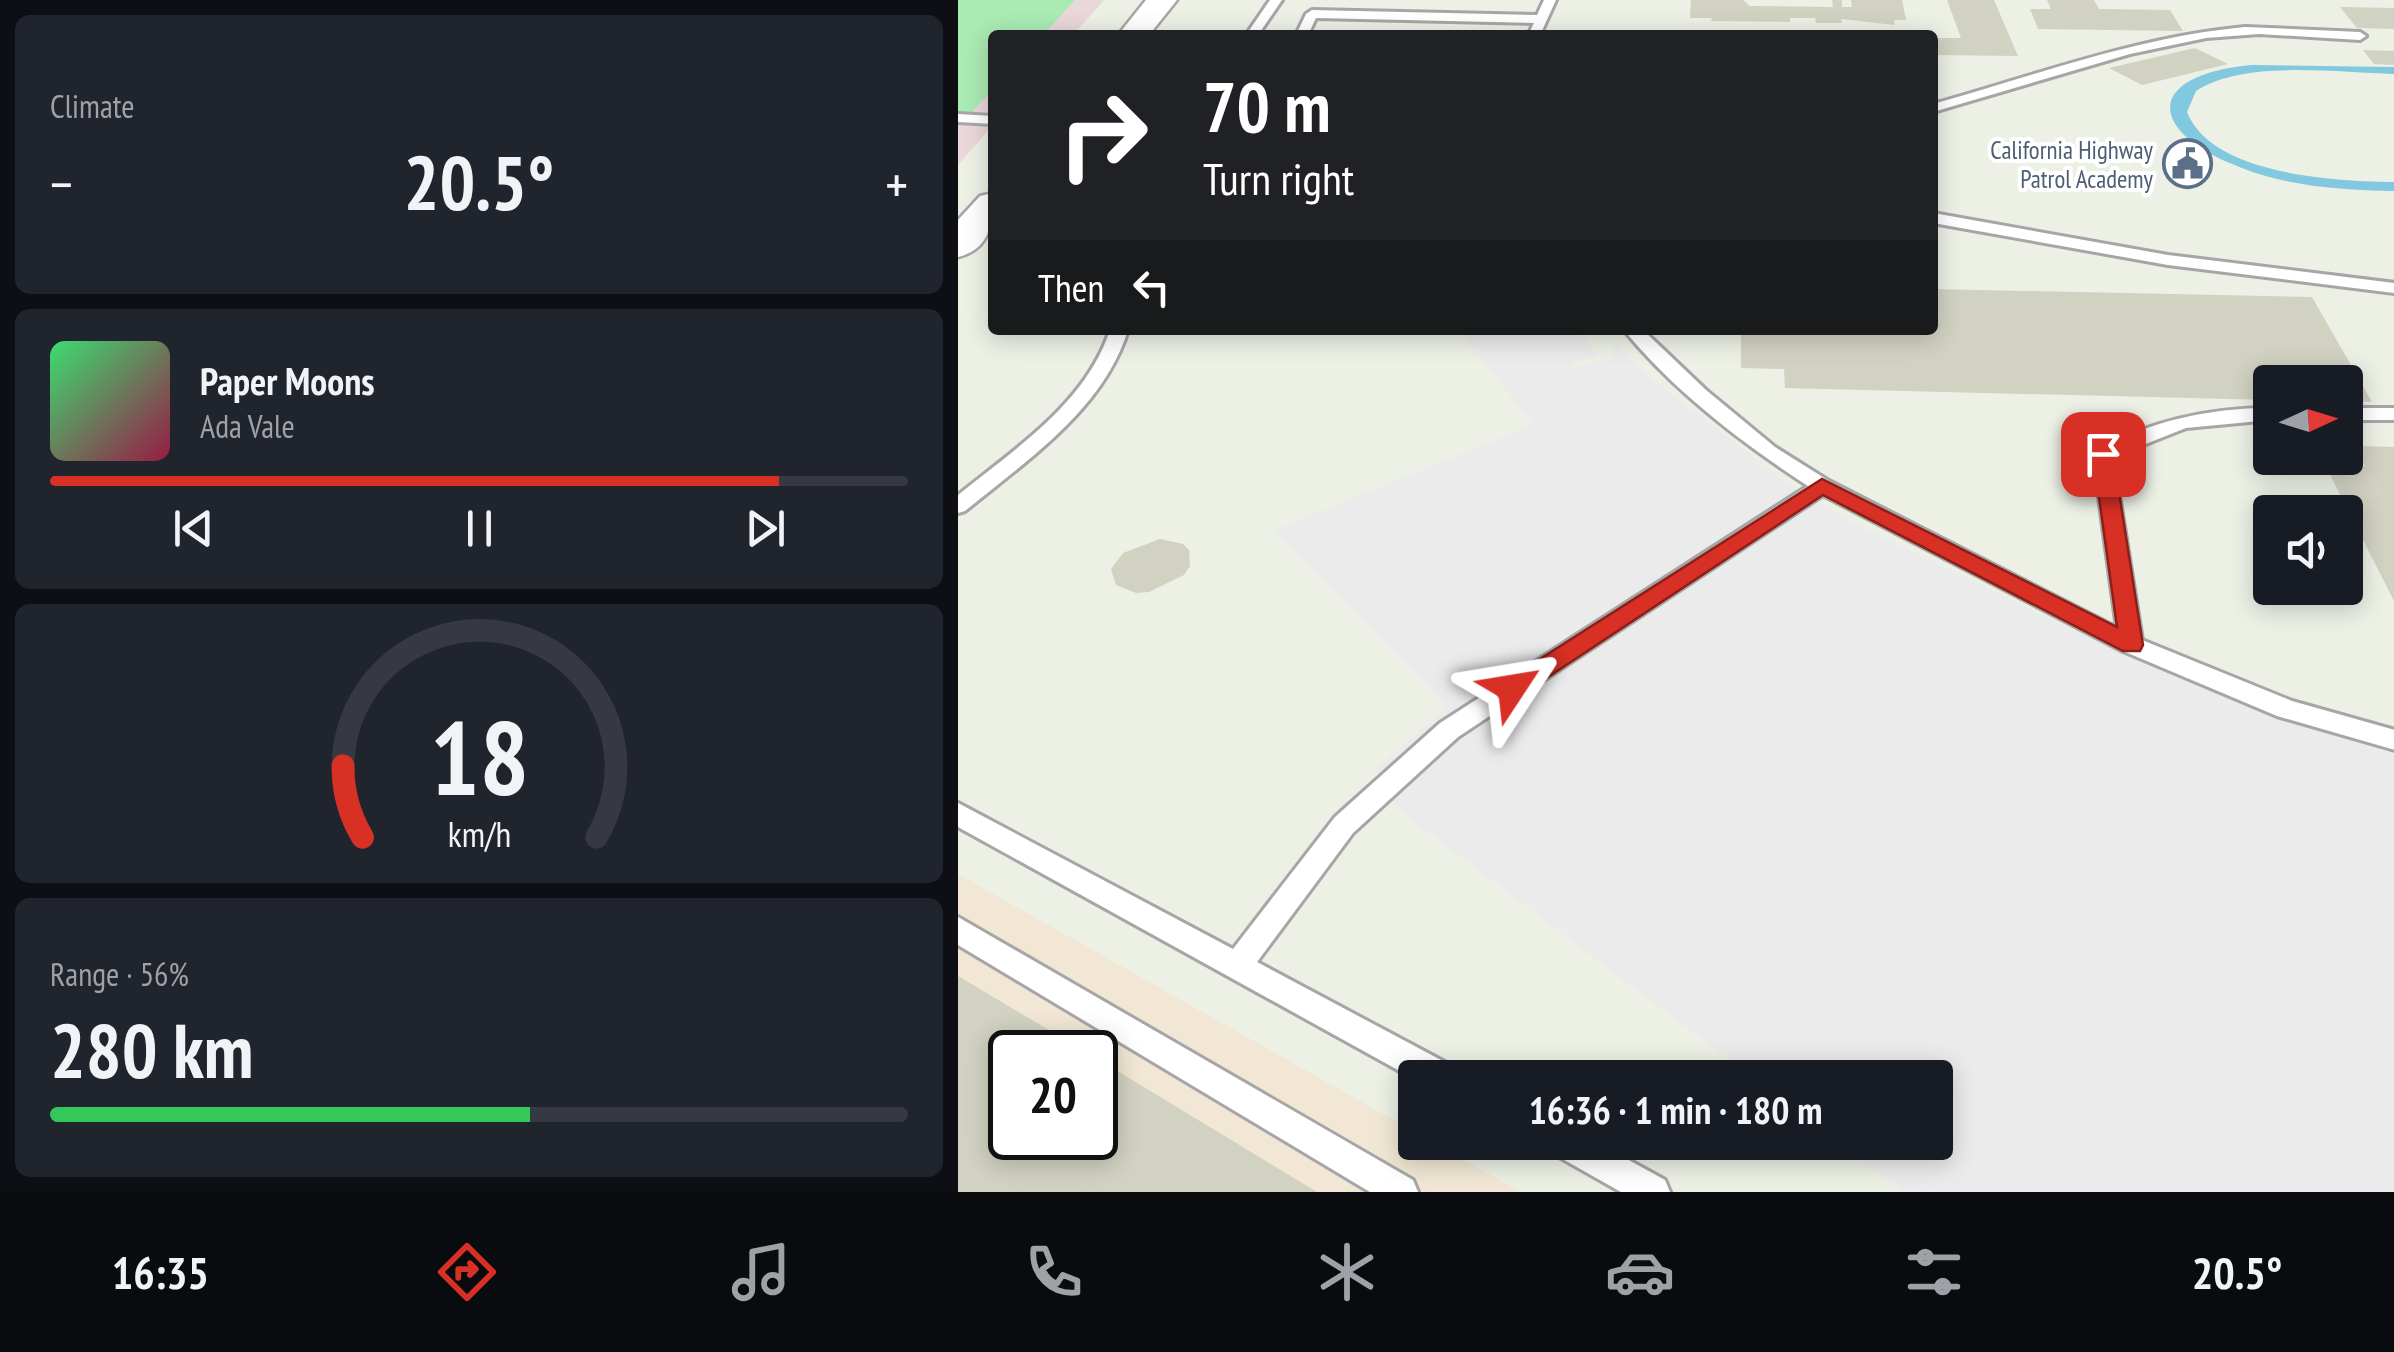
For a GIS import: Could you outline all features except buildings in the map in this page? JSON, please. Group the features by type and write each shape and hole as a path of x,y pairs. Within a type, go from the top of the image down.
{"street":[{"path":"1137,30 1162,0"},
{"path":"958,245 988,210"}],"lane":[{"path":"1255,30 1276,0"},
{"path":"1536,30 1550,0"},
{"path":"1304,30 1312,14 1542,19"},
{"path":"1938,107 2116,56 2216,35 2246,31 2360,36"},
{"path":"958,118 988,120"},
{"path":"1938,219 2168,260 2394,288"},
{"path":"958,506 1100,379 1116,351 1118,335"},
{"path":"1638,335 1699,394 1768,451 1822,486 2131,645 2286,708 2394,740"},
{"path":"2131,645 2103,454 2145,431 2218,414 2253,414"},
{"path":"2363,414 2394,414"},
{"path":"1238,965 1344,825 1449,730 1822,486"},
{"path":"958,814 1411,1060"},
{"path":"958,930 1401,1192"},
{"path":"1596,1160 1654,1192"}],"shaded area":[{"path":"958,0 1104,0 1077,30 988,30 988,131 958,165"},
{"path":"2252,65 2394,67 2394,74 2292,70 2239,75 2196,91 2187,112 2201,133 2222,150 2249,162 2310,176 2394,182 2394,191 2336,188 2279,179 2242,168 2188,139 2174,123 2170,107 2175,93 2191,80"},
{"path":"1463,335 1581,335 1598,355 1571,363 1574,369 1612,357 1616,344 1650,377 1785,482 1846,519 2145,665 2284,719 2394,754 2394,1192 1904,1192 1861,1160 1953,1160 1953,1060 1730,1060 1396,808 1375,770 1448,707 1275,530 1533,425"},
{"path":"958,874 1398,1122 1398,1160 1464,1160 1521,1192 958,1192"}],"green space":[{"path":"958,0 1075,0 1048,30 988,30 988,94 958,127"}],"place":[{"name":"California Highway Patrol Academy","path":"2188,164"}],"route":[{"path":"1512,688 1822,486 1959,560 2131,645 2103,454"}]}
